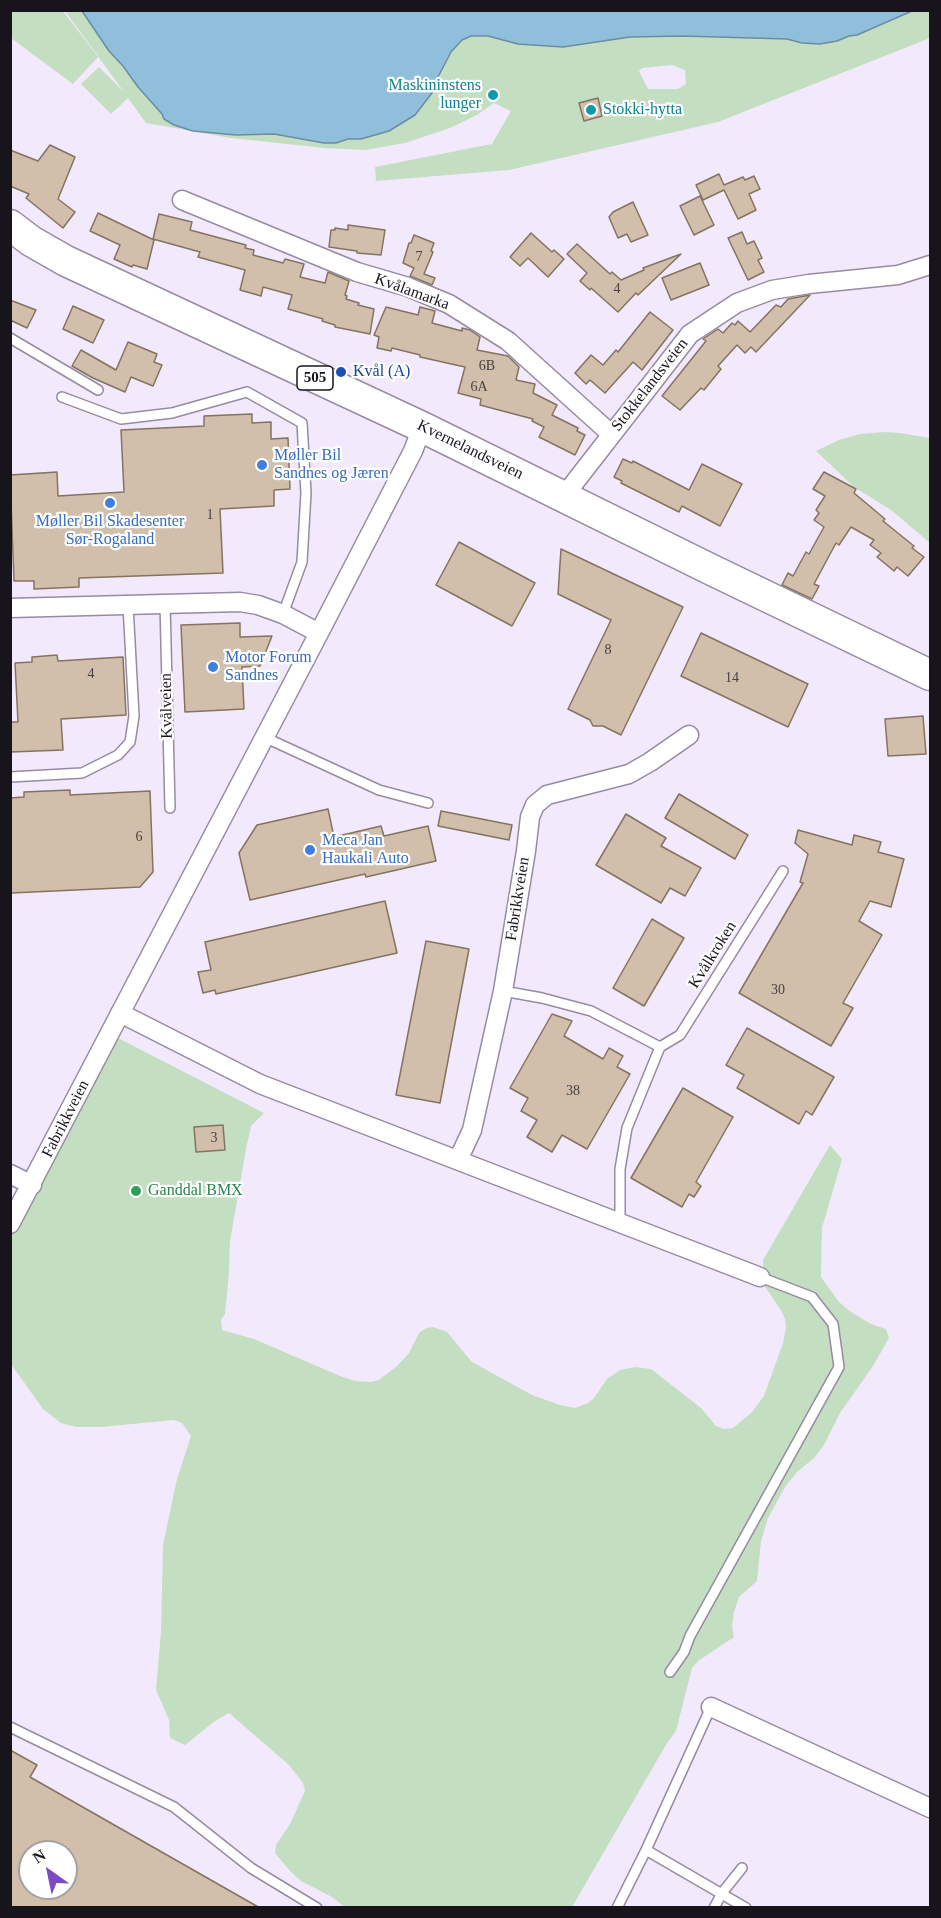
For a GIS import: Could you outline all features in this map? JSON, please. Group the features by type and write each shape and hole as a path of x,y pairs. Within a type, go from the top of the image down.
{"main road":[{"name":"Kvernelandsveien","path":"10,225 31,241 66,261 422,427 930,675"}],"street":[{"name":"Kvålamarka","path":"182,200 357,273 408,287 449,304 508,340 611,434"},
{"name":"Stokkelandsveien","path":"564,496 690,334 737,303 772,290 898,275 930,265"},
{"name":"Fabrikkveien","path":"10,1224 320,633 413,451 422,427"},
{"path":"10,608 240,602 258,605 283,614 320,633"},
{"name":"Fabrikkveien","path":"458,1160 472,1130 503,991 530,818 535,805 547,795 629,774 689,735"},
{"path":"120,1013 261,1084 760,1277"},
{"path":"10,1174 32,1185"},
{"path":"711,1707 930,1808"}],"lane":[{"path":"10,338 98,390"},
{"path":"62,397 121,419 172,413 247,392 302,423 306,493 302,562 283,614"},
{"name":"Kvålveien","path":"165,603 170,808"},
{"path":"10,777 82,772 118,755 130,742 134,716 128,605"},
{"path":"264,737 379,790 428,803"},
{"name":"Kvålkroken","path":"660,1047 680,1035 783,871"},
{"path":"503,991 542,998 591,1011 660,1047 627,1128 620,1169 620,1222"},
{"path":"670,1672 684,1652 690,1636 839,1367 833,1324 812,1297 760,1277"},
{"path":"617,1908 711,1707"},
{"path":"10,1727 174,1808 251,1868 317,1908"},
{"path":"646,1850 746,1908"},
{"path":"714,1908 722,1893 742,1868"}],"green space":[{"path":"11,10 63,11 98,57 73,84 11,38"},
{"path":"930,10 930,38 718,122 509,170 376,181 375,167 492,144 511,111 494,103 477,115 450,128 405,143 365,150 231,138 146,123 128,98 111,114 81,84 99,67 124,92 65,11","holes":["672,65 685,70 686,84 678,89 648,89 639,71 642,68"]},
{"path":"884,432 930,438 930,543 891,510 854,487 816,451 839,440 860,434"},
{"path":"116,1037 264,1113 251,1126 246,1149 230,1241 225,1314 221,1320 222,1330 254,1339 355,1381 379,1380 409,1353 419,1333 426,1328 433,1327 447,1332 472,1362 532,1395 560,1405 575,1408 588,1403 607,1379 620,1370 635,1367 651,1369 701,1408 716,1426 724,1429 733,1428 752,1412 764,1396 786,1328 782,1312 764,1285 763,1260 830,1145 842,1159 822,1228 821,1277 839,1302 871,1324 886,1329 889,1338 873,1366 840,1413 824,1445 785,1487 768,1518 761,1541 757,1581 739,1597 732,1627 734,1637 698,1661 692,1668 676,1731 572,1907 345,1907 332,1897 301,1881 275,1853 276,1845 290,1824 305,1791 303,1783 289,1765 229,1713 185,1745 170,1738 169,1720 156,1690 161,1632 163,1545 177,1479 191,1436 182,1423 174,1420 101,1427 76,1427 61,1423 43,1409 11,1364 10,1232"}],"water":[{"path":"82,11 912,11 857,35 820,44 787,39 682,36 630,37 563,47 518,44 488,36 471,36 462,40 451,52 432,93 415,115 389,131 361,139 324,143 274,134 236,135 193,131 174,125 164,119 138,87 109,51"}],"building":[{"name":"Stokki-hytta","path":"598,98 602,116 584,121 579,103"},
{"path":"50,145 75,157 58,199 75,212 63,228 26,198 29,194 10,186 10,150 38,161"},
{"path":"719,174 724,185 743,177 745,180 754,176 760,189 749,194 756,210 738,219 724,190 703,200 696,185"},
{"path":"700,196 714,225 694,235 680,206"},
{"path":"633,202 648,235 631,242 627,234 618,238 609,217 613,212"},
{"path":"98,213 154,240 147,269 133,265 132,267 114,259 120,245 90,231"},
{"path":"159,214 192,222 190,230 246,245 245,248 254,250 253,255 283,263 285,259 304,264 300,277 325,283 328,272 349,281 346,299 374,309 370,334 335,327 335,325 322,321 323,319 288,309 292,295 263,287 261,296 240,290 245,270 198,257 200,252 153,239"},
{"path":"348,225 385,230 381,255 329,247 331,230 335,228 348,230"},
{"path":"742,232 747,244 754,241 762,258 758,260 764,272 748,280 728,238"},
{"path":"531,233 552,252 554,250 564,259 548,277 528,258 520,266 510,257"},
{"path":"414,235 434,243 431,251 433,252 424,274 435,278 432,285 410,276 414,268 403,263"},
{"path":"577,244 610,274 612,272 621,280 644,270 643,268 681,254 618,312 580,281 587,273 567,254"},
{"path":"700,263 709,285 671,300 662,278"},
{"path":"810,295 756,352 751,347 745,353 737,345 718,366 721,369 704,390 701,388 680,410 662,396 706,341 703,339 718,329 723,333 732,323 735,325 738,321 750,332 776,305 781,307 788,299"},
{"path":"10,300 36,310 27,328 10,320"},
{"path":"73,306 104,320 93,343 63,329"},
{"path":"386,307 418,315 420,307 435,311 432,323 462,331 462,328 470,330 480,337 477,350 508,356 519,367 516,380 535,384 533,393 557,405 552,415 578,428 577,431 585,435 575,455 539,437 544,427 532,421 533,419 480,405 481,399 458,393 465,367 392,348 391,351 377,348 379,337 374,335"},
{"path":"650,312 673,330 642,370 633,362 605,393 590,380 586,384 575,373 591,355 603,365 616,350 618,352"},
{"path":"128,342 157,354 154,362 162,365 153,386 131,377 125,392 72,366 81,350 116,370"},
{"path":"252,414 252,423 271,422 271,439 288,438 290,489 274,490 274,506 220,509 223,573 79,578 79,587 34,589 34,581 14,581 10,475 57,472 58,496 124,492 121,430 204,426 204,416"},
{"path":"623,459 632,463 633,461 689,490 702,464 742,484 720,526 682,506 679,512 621,483 622,481 614,477"},
{"path":"824,472 856,489 854,493 924,557 908,576 897,567 894,571 877,557 881,553 870,545 874,540 851,527 839,545 836,543 814,584 819,586 812,599 782,585 788,573 793,576 806,552 809,554 824,527 814,520 819,513 816,510 825,496 813,489"},
{"path":"459,542 535,583 512,626 436,585"},
{"path":"561,549 683,607 621,735 603,726 593,726 590,720 568,709 611,620 558,594"},
{"path":"240,623 240,637 272,636 260,666 242,667 244,709 185,712 181,625"},
{"path":"701,633 808,684 788,727 681,676"},
{"path":"57,655 58,661 123,657 126,715 61,719 63,750 10,752 10,722 18,722 15,663 32,662 32,657"},
{"path":"923,716 926,754 888,756 885,719"},
{"path":"70,790 70,795 150,791 153,872 140,887 11,893 10,798 24,797 24,792"},
{"path":"679,794 748,835 735,859 665,818"},
{"path":"328,809 334,837 381,826 384,836 428,826 436,861 366,877 365,874 250,900 239,853 257,825"},
{"path":"441,811 512,825 509,840 438,826"},
{"path":"626,814 666,838 661,846 701,868 685,896 670,888 661,903 596,865"},
{"path":"798,830 852,845 854,835 881,842 878,852 904,859 891,907 870,901 859,921 882,935 843,1003 853,1008 831,1046 739,993 803,883 800,882 808,854 795,843"},
{"path":"385,901 397,953 216,994 215,990 203,993 198,972 211,970 205,942"},
{"path":"652,919 684,938 644,1006 613,988"},
{"path":"426,941 469,949 440,1103 396,1095"},
{"path":"552,1014 572,1021 564,1036 603,1059 609,1048 623,1056 617,1067 630,1074 587,1149 562,1135 552,1152 527,1137 537,1120 521,1111 528,1098 510,1088"},
{"path":"747,1028 834,1077 812,1115 806,1111 799,1124 737,1088 744,1075 726,1065"},
{"path":"683,1088 733,1117 696,1182 701,1186 694,1197 689,1194 682,1207 631,1178"},
{"path":"223,1125 225,1150 196,1152 194,1127"},
{"path":"10,1750 37,1765 30,1777 260,1908 10,1908"}],"place":[{"name":"Maskininstens lunger","path":"493,95"},
{"name":"Stokki-hytta","path":"591,110"},
{"name":"Kvål (A)","path":"341,372"},
{"name":"Møller Bil Sandnes og Jæren","path":"262,465"},
{"name":"Møller Bil Skadesenter Sør-Rogaland","path":"110,503"},
{"name":"Motor Forum Sandnes","path":"213,667"},
{"name":"Meca Jan Haukali Auto","path":"310,850"},
{"name":"Ganddal BMX","path":"136,1191"}]}
